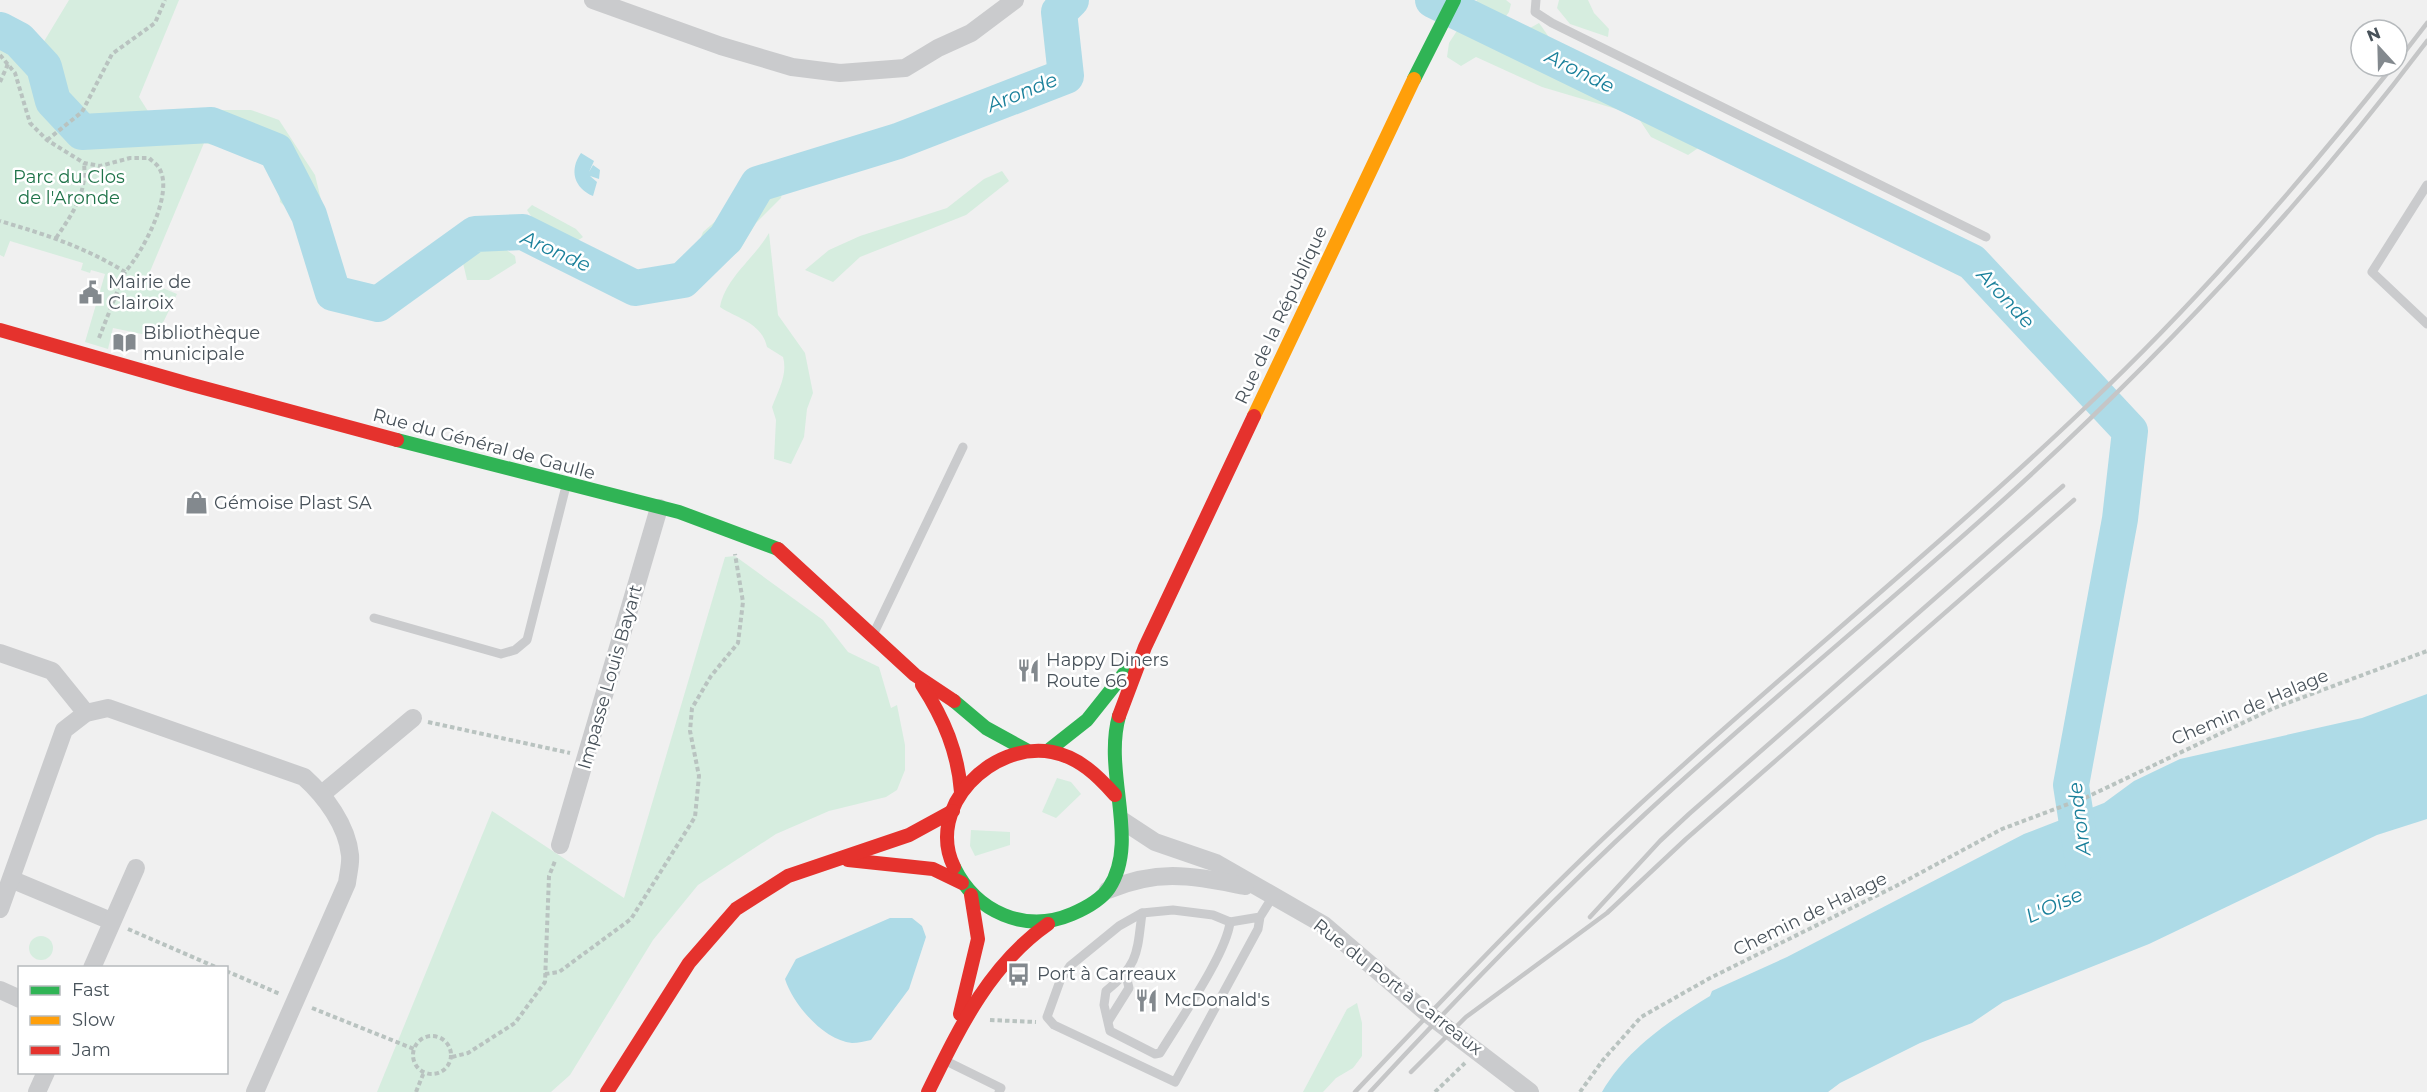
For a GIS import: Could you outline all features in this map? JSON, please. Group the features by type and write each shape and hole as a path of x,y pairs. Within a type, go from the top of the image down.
{"main road":[{"name":"Rue de la République","path":"1115,795 1113,749 1124,704 1145,647 1438,28 1454,0"},
{"name":"Rue du Général de Gaulle","path":"0,330 92,357 659,508 731,530 779,549 915,675 960,705 986,728 1026,750"},
{"name":"Rue de la République","path":"1049,750 1088,720 1145,647"},
{"name":"Rue du Général de Gaulle","path":"915,675 948,727 960,764 962,792"},
{"path":"928,1092 947,1055 1007,957 1029,934 1048,924 1073,916 1108,890 1121,861 1125,837 1123,821 1115,795 1095,771 1081,761 1049,750 1026,750 1010,753 991,762 974,775 962,792 953,811 949,836 952,860 962,883 971,895 987,909 1006,919 1026,924 1048,924"},
{"path":"608,1092 689,963 736,909 788,876 909,835 953,811"},
{"path":"835,861 864,860 933,869 962,883"},
{"path":"947,1055 971,976 978,939 971,895"}],"street":[{"path":"593,0 721,46 792,68 840,73 905,68 938,48 971,33 1015,0"},
{"name":"Impasse Louis Bayart","path":"561,845 659,508"},
{"path":"0,653 52,670 86,713"},
{"path":"0,909 13,880 64,729 86,713 108,708 304,777 322,794 345,834 350,855 347,884 255,1092"},
{"path":"322,794 413,718"},
{"name":"Rue du Port à Carreaux","path":"1123,821 1155,842 1215,863 1324,926 1428,1014 1530,1092"},
{"path":"93,966 135,868"},
{"name":"Rue du Port à Carreaux","path":"1108,890 1136,878 1161,875 1208,879 1268,892"},
{"path":"13,880 111,921"},
{"path":"0,990 18,998"},
{"path":"37,1092 45,1074"}],"lane":[{"path":"1536,0 1535,12 1552,23 1986,237"},
{"path":"2427,185 2372,272 2427,324"},
{"path":"872,637 963,447"},
{"path":"374,618 501,654 515,650 527,640 567,484"},
{"path":"1260,917 1230,922 1213,915 1173,910 1142,913 1119,926 1070,966 1060,981 1047,1017 1054,1025 1175,1082 1258,929 1268,892"},
{"path":"1142,913 1136,955 1126,975 1106,990 1104,1005 1110,1031 1155,1054 1160,1053 1220,952 1229,932 1230,922"},
{"path":"1109,1020 1129,988 1126,975"},
{"path":"947,1055 1001,1088 999,1092"}],"path":[{"path":"47,140 82,112 112,54 155,23 165,0"},
{"path":"0,56 15,74 30,123 47,140 84,163 100,166 130,158 149,158 160,169 163,191 153,225 140,255 125,272 92,357"},
{"path":"0,82 8,64"},
{"path":"56,238 76,209 86,182 84,163"},
{"path":"0,221 56,238 96,254 125,272"},
{"path":"545,974 559,972 631,919 695,817 699,777 690,731 692,708 711,676 738,643 743,602 731,530"},
{"name":"Chemin de Halage","path":"1580,1092 1603,1060 1641,1017 1710,978 1896,886 2002,829 2087,797 2274,708 2427,651"},
{"path":"413,718 586,757"},
{"path":"452,1057 468,1053 515,1023 545,982 549,876 561,845"},
{"path":"111,921 213,966"},
{"path":"228,972 414,1048"},
{"path":"983,1019 1038,1022 1049,1019"},
{"path":"431,1036 442,1038 450,1046 452,1057 448,1067 439,1074 424,1072 418,1069 413,1059 414,1048 421,1040 431,1036"},
{"path":"1435,1092 1478,1050"},
{"path":"416,1092 424,1072"}],"green space":[{"name":"Parc du Clos de l'Aronde","path":"69,0 179,0 139,97 151,116 184,110 251,110 279,120 315,175 335,257 316,261 309,258 300,239 298,218 280,202 278,185 266,164 246,152 204,143 146,281 177,294 156,337 113,328 108,349 85,342 105,274 81,270 83,263 10,241 4,257 0,255 0,44 18,58 40,48"},
{"path":"1477,0 1506,0 1511,4 1509,12 1491,37 1498,44 1508,46 1521,43 1530,28 1539,23 1550,40 1550,47 1541,65 1570,78 1646,87 1704,116 1710,135 1704,144 1688,155 1651,137 1633,114 1542,87 1476,57 1461,66 1447,57 1449,43"},
{"path":"1559,0 1588,0 1594,13 1609,29 1608,37 1570,24 1557,8"},
{"path":"766,169 774,169 775,173 743,201 714,243 696,260 672,270 696,250 703,232 733,206 744,186"},
{"path":"1002,171 1009,181 966,215 860,257 833,282 805,270 829,250 860,236 947,208 984,179"},
{"path":"775,191 782,193 781,198 756,223 739,251 721,265 718,262 749,214 764,195"},
{"path":"532,205 576,229 583,237 574,243 538,226 527,210"},
{"path":"769,233 778,315 805,353 813,393 807,409 804,437 791,464 774,459 776,420 772,407 783,376 783,357 767,347 755,327 720,307 728,286"},
{"path":"458,235 505,249 515,256 516,263 489,280 467,280 463,263 458,260 395,307 381,302 382,283 413,260"},
{"path":"550,239 568,246 589,259 591,272 571,267 547,253 541,248"},
{"path":"735,556 823,620 848,652 879,667 891,708 897,705 905,745 905,770 897,790 886,797 829,811 776,834 698,885 653,940 570,1075 551,1092 377,1092 492,811 624,898 725,557"},
{"path":"1057,778 1071,782 1081,794 1056,818 1042,812"},
{"path":"971,830 1010,832 1010,845 975,856 970,846"},
{"path":"41,936 46,937 52,943 52,953 46,959 41,960 36,959 30,953 29,948 30,943 36,937"},
{"path":"1357,1003 1362,1023 1362,1056 1353,1068 1336,1078 1323,1092 1303,1092 1347,1009"}],"water":[{"path":"581,153 594,161 589,172 593,165 600,170 599,179 590,176 597,182 593,196 581,188 575,178 575,166"},
{"name":"L'Oise","path":"2427,694 2427,819 2377,835 2149,944 2003,1002 1972,1023 1920,1043 1840,1083 1828,1092 1602,1092 1636,1049 1664,1026 1710,996 1712,991 1787,957 2024,834 2104,803 2134,781 2180,759 2362,718"},
{"path":"890,918 912,918 922,926 926,937 909,989 871,1040 852,1043 830,1035 802,1009 785,979 796,959"}],"waterway":[{"name":"Aronde","path":"0,30 19,40 44,67 53,101 82,132 211,125 276,151 309,215 333,293 378,304 475,234 523,232 635,288 683,280 726,238 758,184 898,141 1066,76 1059,12 1071,0"},
{"name":"Aronde","path":"1433,0 1972,262 2130,431 2120,519 2071,785 2083,862"}],"railway":[{"path":"2409,46 2427,23"},
{"path":"1370,1092 1504,951 1644,815 1735,733 1966,534 2122,388 2281,220 2380,102 2427,41"},
{"path":"1355,1092 1495,946 1602,839 1695,754 2034,456 2130,364 2247,240 2383,78"},
{"path":"1590,917 1660,841 1689,814 2063,486"},
{"path":"1411,1072 1466,1017 1607,913 1686,839 2074,500"}],"traffic: fast":[{"path":"1414,79 1454,0"},
{"path":"397,440 679,512 778,549"},
{"path":"1049,750 1087,720 1130,666"},
{"path":"954,701 986,728 1026,750"},
{"path":"954,867 963,883 975,896 989,907 1020,920 1054,920 1083,909 1102,896 1109,888 1118,869 1121,849 1122,828 1115,760 1115,738 1119,716"}],"traffic: slow":[{"path":"1254,416 1414,79"}],"traffic: jam":[{"path":"0,330 397,440"},
{"path":"1119,716 1145,647 1254,416"},
{"path":"778,549 915,675 954,701"},
{"path":"922,685 949,736 957,763 961,792"},
{"path":"954,867 947,844 949,822 956,801 970,783 987,768 1007,757 1029,751 1052,752 1071,758 1087,768 1115,795"},
{"path":"607,1092 689,963 736,909 788,876 909,835 953,811"},
{"path":"848,860 933,869 962,883"},
{"path":"960,1014 978,939 971,895"},
{"path":"928,1092 964,1022 992,979 1027,940 1048,924"}],"place":[{"name":"Mairie de Clairoix","path":"90,292"},
{"name":"Bibliothèque municipale","path":"125,343"},
{"name":"Gémoise Plast SA","path":"196,503"},
{"name":"Happy Diners Route 66","path":"1028,670"},
{"name":"Port à Carreaux","path":"1019,974"},
{"name":"McDonald's","path":"1146,1000"}]}
